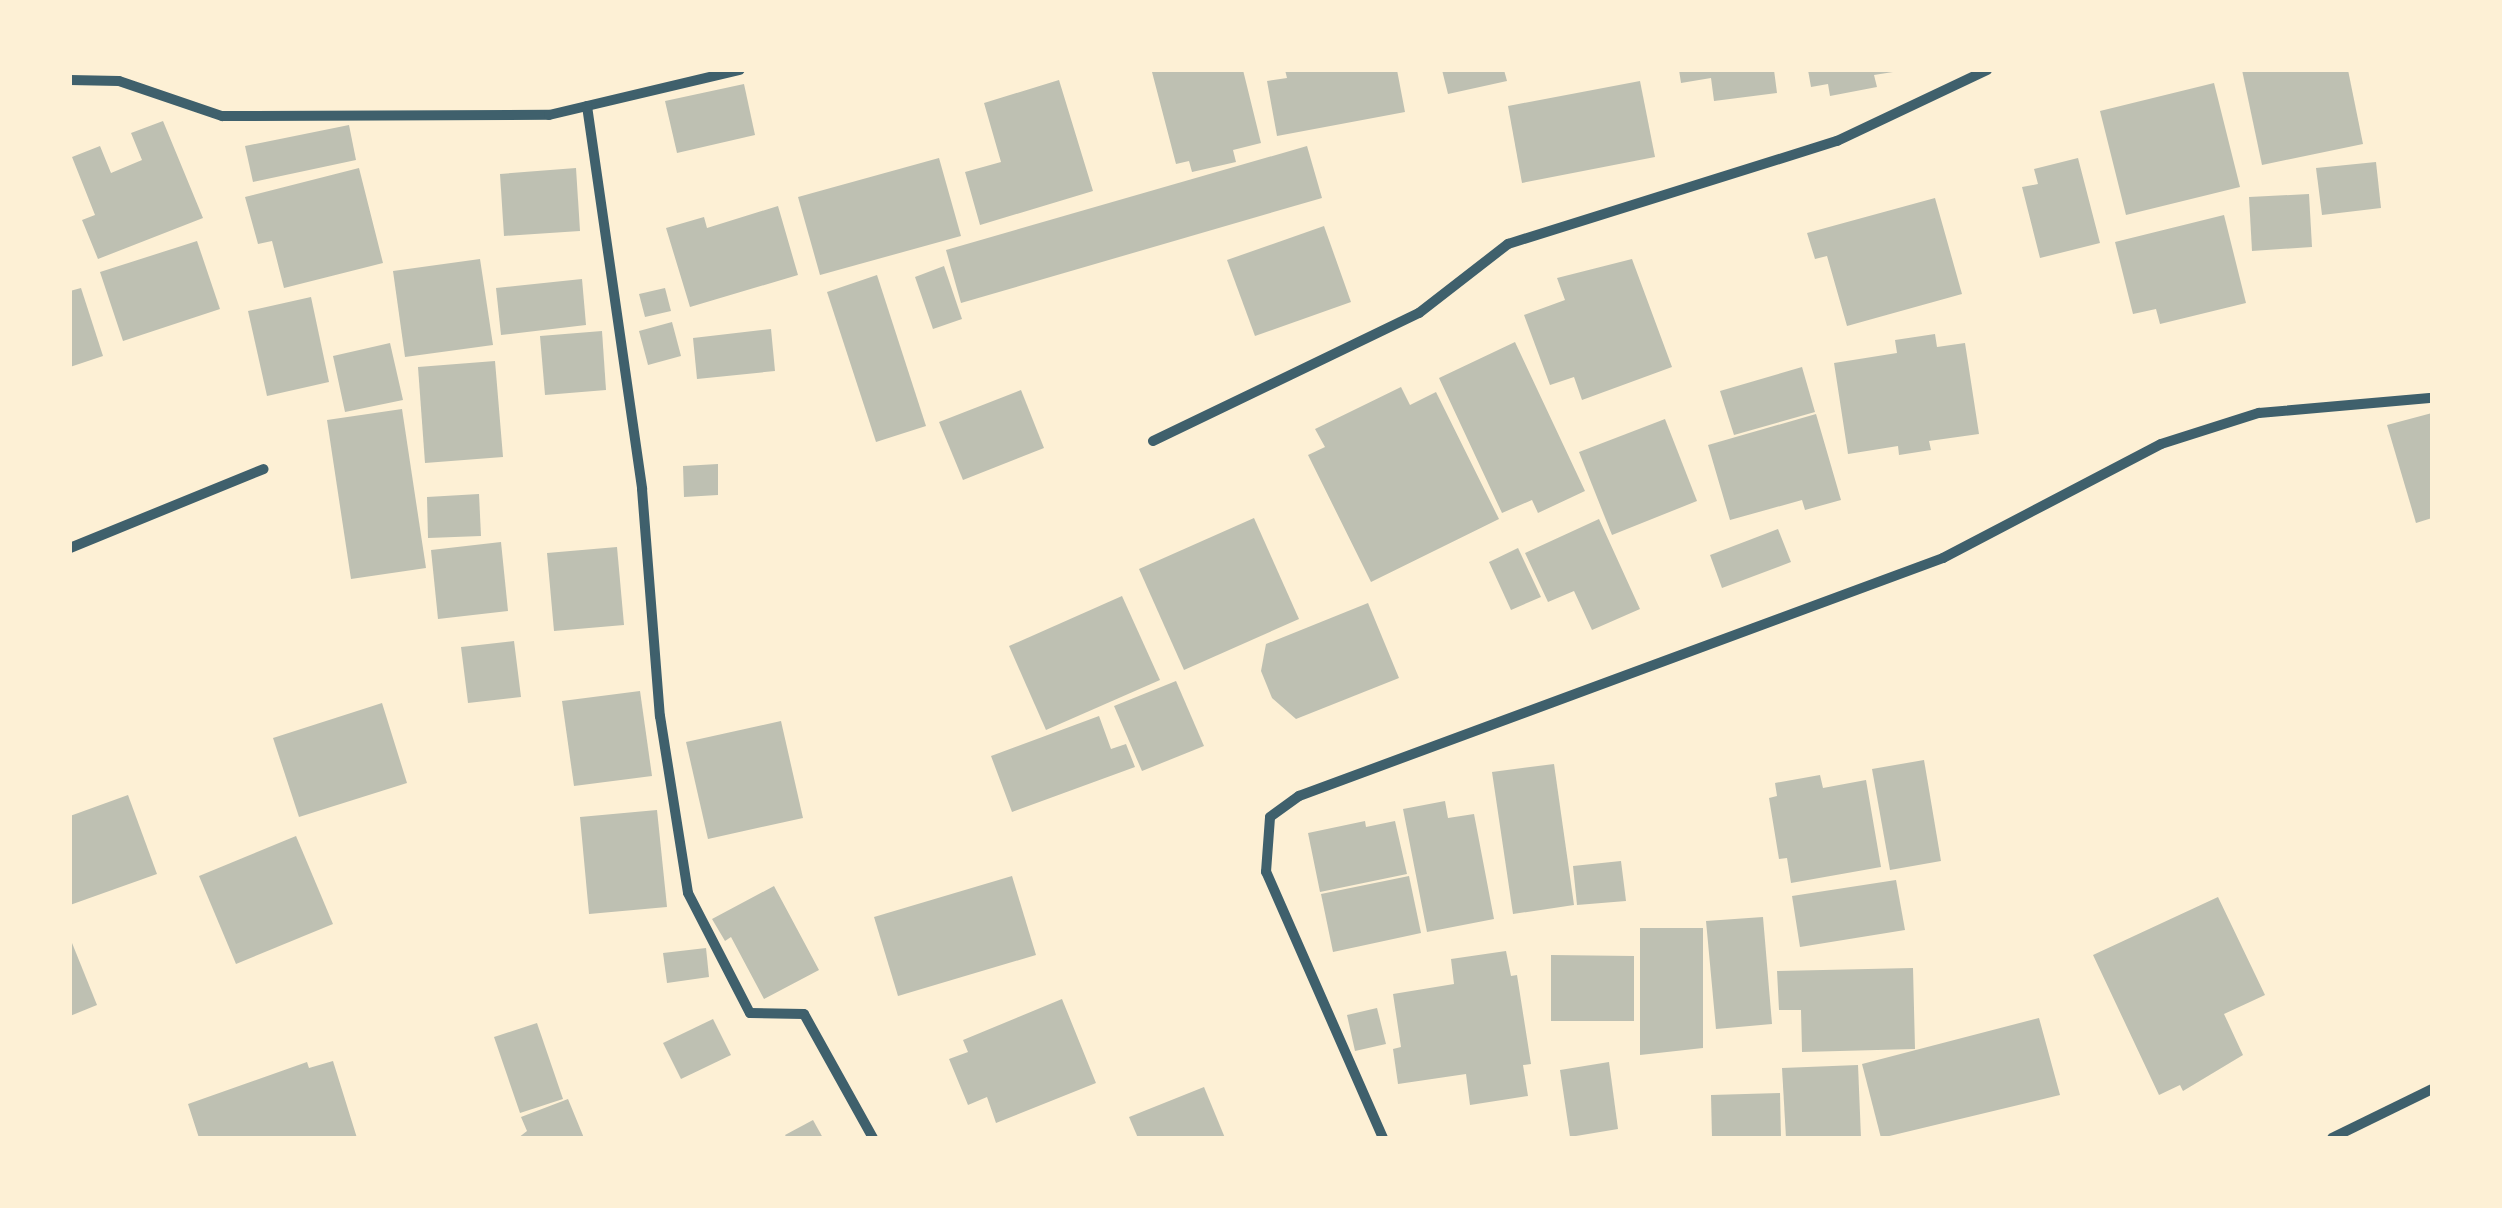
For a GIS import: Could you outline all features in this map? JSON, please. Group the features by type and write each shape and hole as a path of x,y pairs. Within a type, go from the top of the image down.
{"street":[{"path":"70,80 118,80 222,116 549,115 740,70"},
{"path":"1153,442 1420,312 1508,244 1837,141 1987,70"},
{"path":"587,106 642,489 660,716 688,893 750,1013 804,1014 873,1138"},
{"path":"1383,1138 1266,872 1270,817 1299,796 1944,558 2160,444 2258,413 2432,398"},
{"path":"70,548 264,470"},
{"path":"2332,1138 2432,1090"}],"building":[{"path":"1243,70 1261,143 1233,150 1236,162 1192,172 1189,161 1176,164 1152,72"},
{"path":"1285,70 1397,70 1405,112 1277,136 1267,81 1287,78"},
{"path":"1442,70 1504,70 1507,81 1448,94"},
{"path":"1679,70 1774,70 1777,93 1714,101 1711,78 1681,83"},
{"path":"1808,70 1893,72 1874,75 1877,87 1830,96 1828,84 1811,87"},
{"path":"2242,70 2348,70 2363,144 2262,165"},
{"path":"1059,80 1093,191 980,225 965,172 1001,162 984,103"},
{"path":"1640,81 1655,157 1522,183 1508,106"},
{"path":"2214,83 2240,187 2126,215 2100,111"},
{"path":"744,84 755,135 677,153 665,101"},
{"path":"163,121 203,218 98,259 82,220 95,215 72,157 100,146 111,173 142,160 131,133"},
{"path":"349,125 356,160 253,182 245,146"},
{"path":"1307,146 1322,198 961,303 946,250"},
{"path":"939,158 961,236 820,275 798,197"},
{"path":"2078,158 2100,243 2040,258 2022,187 2038,184 2034,169"},
{"path":"2376,162 2381,208 2322,215 2316,168"},
{"path":"359,168 383,263 284,288 272,241 258,244 245,197"},
{"path":"576,168 580,231 504,236 500,174"},
{"path":"2309,194 2312,247 2252,251 2249,197"},
{"path":"1935,198 1962,294 1847,326 1827,256 1815,259 1807,233"},
{"path":"778,206 798,275 690,307 666,228 704,217 707,228"},
{"path":"2224,215 2246,303 2160,324 2156,309 2133,314 2115,242"},
{"path":"1324,226 1351,302 1255,336 1227,260"},
{"path":"197,241 220,309 123,341 100,272"},
{"path":"480,259 493,345 405,357 393,271"},
{"path":"1632,259 1672,367 1582,400 1574,377 1550,385 1524,315 1565,300 1557,278"},
{"path":"944,266 962,319 933,329 915,277"},
{"path":"877,275 926,426 876,442 827,292"},
{"path":"582,279 586,325 501,335 496,288"},
{"path":"81,288 103,356 70,367 70,291"},
{"path":"665,288 671,311 645,317 639,294"},
{"path":"311,297 329,382 267,396 248,311"},
{"path":"672,322 681,356 648,365 639,331"},
{"path":"771,329 775,371 697,379 693,338"},
{"path":"602,331 606,390 545,395 540,336"},
{"path":"1935,334 1937,347 1965,343 1979,434 1929,441 1931,450 1899,455 1898,446 1848,454 1834,363 1897,353 1895,340"},
{"path":"1515,342 1585,491 1538,513 1532,500 1502,513 1439,378"},
{"path":"390,343 403,400 345,412 333,356"},
{"path":"495,361 503,457 425,463 418,367"},
{"path":"1802,367 1815,412 1734,435 1720,391"},
{"path":"1401,387 1410,405 1436,392 1499,519 1371,582 1308,455 1325,447 1315,429"},
{"path":"1021,390 1044,448 963,480 939,422"},
{"path":"402,409 426,568 351,579 327,420"},
{"path":"2432,413 2432,518 2416,523 2387,425"},
{"path":"1816,414 1841,500 1805,510 1802,500 1730,520 1708,445"},
{"path":"1665,419 1697,501 1612,535 1579,452"},
{"path":"718,464 718,495 684,497 683,466"},
{"path":"479,494 481,536 428,538 427,497"},
{"path":"1254,518 1299,619 1184,670 1139,569"},
{"path":"1599,519 1640,609 1592,630 1574,591 1548,602 1525,553"},
{"path":"1778,529 1791,562 1722,588 1710,555"},
{"path":"501,542 508,611 438,619 431,550"},
{"path":"617,547 624,625 554,631 547,553"},
{"path":"1518,548 1541,597 1511,610 1489,562"},
{"path":"1122,596 1160,680 1046,730 1009,646"},
{"path":"1368,603 1399,678 1296,719 1272,698 1261,671 1266,644"},
{"path":"514,641 521,697 468,703 461,647"},
{"path":"1176,681 1204,746 1142,771 1114,706"},
{"path":"640,691 652,776 574,786 562,701"},
{"path":"382,703 407,783 299,817 273,738"},
{"path":"1099,716 1111,749 1126,744 1135,767 1012,812 991,756"},
{"path":"781,721 803,818 708,839 686,742"},
{"path":"1924,760 1941,861 1890,870 1872,769"},
{"path":"1554,764 1574,905 1513,914 1492,772"},
{"path":"1820,775 1823,788 1866,780 1881,867 1791,883 1787,858 1779,859 1769,798 1777,796 1775,783"},
{"path":"128,795 157,874 70,905 70,816"},
{"path":"1445,801 1448,818 1474,814 1494,919 1427,932 1403,809"},
{"path":"657,810 667,907 589,914 580,817"},
{"path":"1365,821 1366,827 1395,821 1407,874 1320,892 1308,833"},
{"path":"296,836 333,924 236,964 199,876"},
{"path":"1621,861 1626,901 1577,905 1573,866"},
{"path":"1012,876 1036,955 898,996 874,917"},
{"path":"1409,876 1421,933 1333,952 1321,894"},
{"path":"1896,880 1905,930 1800,947 1792,896"},
{"path":"774,886 819,970 764,999 731,937 725,941 712,919"},
{"path":"2218,897 2265,995 2224,1014 2243,1055 2183,1091 2180,1085 2159,1095 2093,955"},
{"path":"1763,917 1772,1024 1716,1029 1706,921"},
{"path":"1640,928 1703,928 1703,1048 1640,1055"},
{"path":"70,938 97,1005 70,1016"},
{"path":"706,948 709,977 667,983 663,953"},
{"path":"1506,951 1511,976 1517,975 1531,1064 1523,1065 1528,1096 1470,1105 1466,1074 1398,1084 1393,1049 1401,1047 1393,994 1454,984 1451,959"},
{"path":"1551,955 1634,956 1634,1021 1551,1021"},
{"path":"1913,968 1915,1049 1802,1052 1801,1010 1779,1010 1777,971"},
{"path":"1062,999 1096,1083 996,1123 987,1097 968,1105 949,1059 968,1052 963,1040"},
{"path":"1377,1008 1386,1044 1355,1051 1347,1015"},
{"path":"2039,1018 2060,1095 1881,1138 1862,1064"},
{"path":"713,1019 731,1055 681,1079 663,1043"},
{"path":"537,1023 563,1099 520,1113 494,1037"},
{"path":"333,1061 357,1138 199,1138 188,1104 307,1062 309,1068"},
{"path":"1609,1062 1618,1129 1570,1137 1560,1070"},
{"path":"1858,1065 1861,1138 1786,1138 1782,1068"},
{"path":"1204,1087 1225,1138 1138,1138 1129,1117"},
{"path":"1780,1093 1781,1138 1712,1138 1711,1095"},
{"path":"568,1099 584,1138 518,1138 527,1131 521,1117"},
{"path":"813,1120 823,1138 785,1135"}]}
